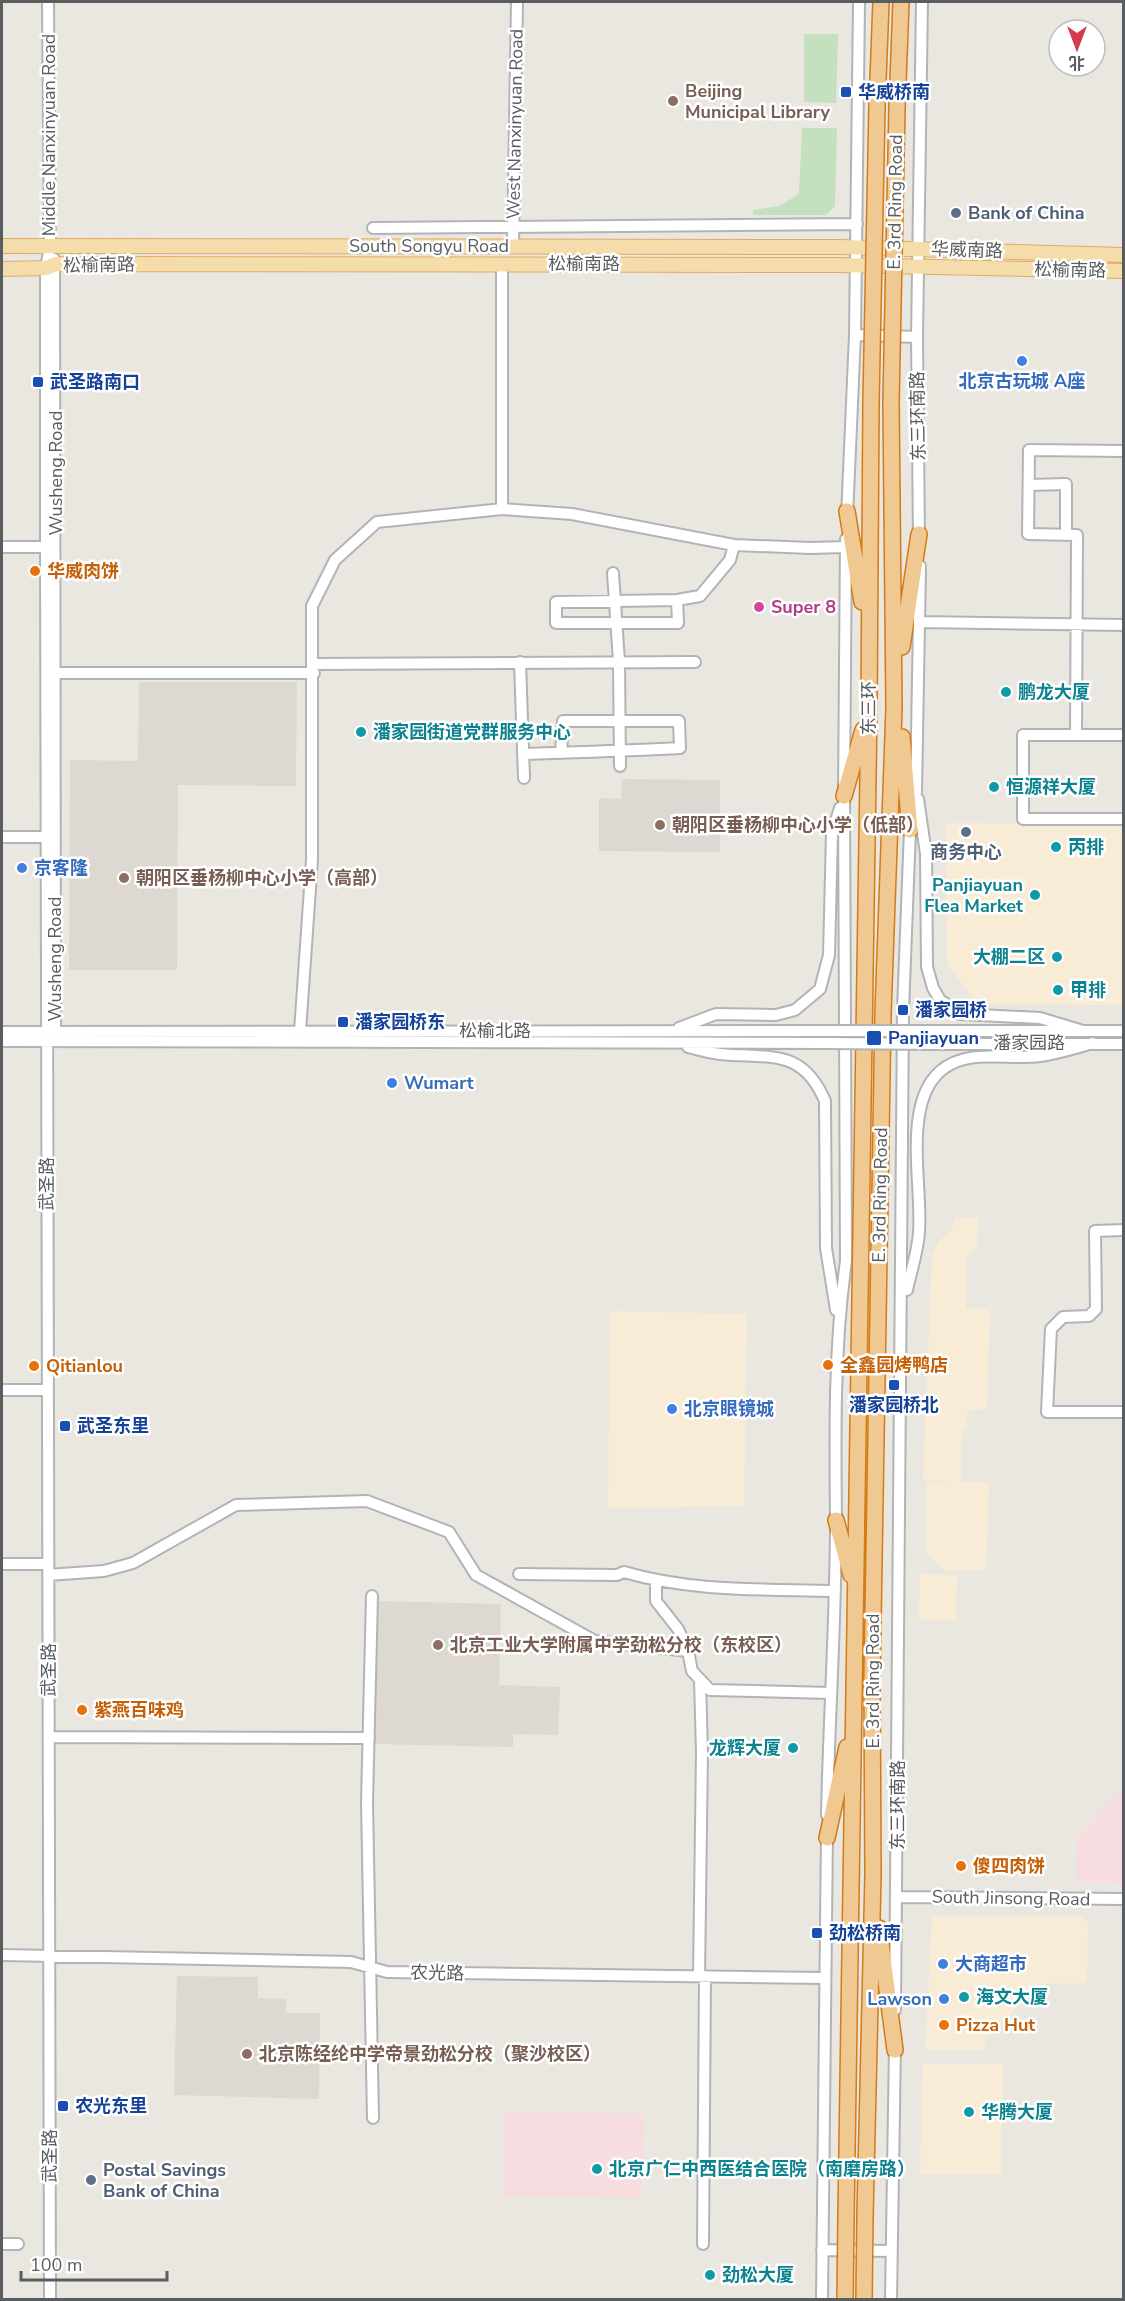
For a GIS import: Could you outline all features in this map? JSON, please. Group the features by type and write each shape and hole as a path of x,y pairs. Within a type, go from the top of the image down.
{"highway":[{"name":"E. 3rd Ring Road","path":"871,402 881,2"},
{"name":"E. 3rd Ring Road","path":"891,402 901,2"},
{"name":"东三环","path":"864,1062 871,402"},
{"name":"东三环","path":"882,1062 894,708 891,402"},
{"path":"847,511 868,647"},
{"path":"894,673 903,644 919,534"},
{"path":"894,708 902,726 910,830"},
{"path":"844,796 869,710"},
{"name":"E. 3rd Ring Road","path":"845,2300 864,1062"},
{"name":"E. 3rd Ring Road","path":"864,2300 873,1875 872,1680 882,1062"},
{"path":"836,1520 855,1592"},
{"path":"827,1838 854,1715"},
{"path":"873,1875 895,2050"}],"main road":[{"name":"South Songyu Road","path":"2,246 918,249"},
{"name":"华威南路","path":"918,249 1124,255"},
{"name":"松榆南路","path":"51,266 502,264 856,266 1124,271"},
{"path":"2,269 51,266"}],"street":[{"name":"Middle Nanxinyuan Road","path":"48,2 51,266"},
{"name":"West Nanxinyuan Road","path":"513,246 517,2"},
{"path":"822,2300 827,1838 836,1520 834,1466 838,1322 846,1261 844,796 846,547 855,335 859,2"},
{"name":"东三环南路","path":"891,2300 898,1897 903,1010 910,830 916,792 920,622 917,337 922,2"},
{"path":"373,228 857,224"},
{"path":"502,264 502,509"},
{"name":"Wusheng Road","path":"49,1035 46,547 51,266"},
{"name":"Wusheng Road","path":"49,1035 55,673 51,266"},
{"path":"855,335 917,337"},
{"path":"1076,735 1077,535 1028,534 1029,450 1124,451"},
{"path":"1029,485 1066,484 1066,535"},
{"path":"300,1031 312,860 314,668 312,606 335,560 377,522 502,509 572,514 734,545 810,549 846,547"},
{"path":"677,600 678,623 556,623 556,602 677,600 700,596 729,560 734,545"},
{"path":"2,547 46,547"},
{"path":"612,573 619,662 620,766"},
{"path":"920,622 1124,625"},
{"path":"55,673 520,662 695,662"},
{"path":"520,662 524,778"},
{"path":"523,754 561,753 620,751 680,748 679,721 563,721 561,753"},
{"path":"1124,735 1023,735 1023,819 1124,819"},
{"path":"916,792 926,854 927,967 933,988 940,1000 960,1014 1041,1018 1083,1031"},
{"path":"673,1030 716,1014 776,1015 795,1010 820,989 829,955 832,833 844,796"},
{"path":"2,837 46,837"},
{"name":"松榆北路","path":"49,1035 300,1031 1124,1031"},
{"path":"2,1032 49,1035"},
{"path":"2,1041 49,1035"},
{"name":"松榆北路","path":"49,1035 827,1043"},
{"name":"武圣路","path":"49,1035 50,2300"},
{"path":"673,1043 718,1054 773,1056 800,1065 817,1083 825,1101 826,1248 838,1322"},
{"name":"潘家园路","path":"827,1043 1124,1044"},
{"path":"902,1311 920,1233 918,1112 926,1087 937,1073 954,1062 976,1058 1040,1056 1093,1043"},
{"path":"1124,1230 1095,1231 1096,1309 1089,1316 1063,1317 1051,1329 1047,1412 1124,1412"},
{"path":"2,1390 48,1390"},
{"path":"2,1564 48,1570 104,1571 133,1563 236,1505 367,1501 448,1532 477,1575 595,1641 688,1651"},
{"path":"519,1574 617,1575 624,1572 656,1581 695,1587 833,1591"},
{"path":"656,1581 656,1601 678,1629 688,1651 692,1671 711,1690 830,1693"},
{"path":"372,1596 369,1738 369,1967 373,2118"},
{"path":"700,1680 703,2244"},
{"path":"49,1737 369,1738"},
{"name":"South Jinsong Road","path":"898,1897 1124,1899"},
{"name":"农光路","path":"2,1956 351,1962 387,1972 825,1978"},
{"path":"2,2244 18,2244"},
{"path":"822,2250 892,2251"}],"shaded area":[{"name":"朝阳区垂杨柳中心小学（高部）","path":"139,682 297,682 296,786 178,785 177,970 69,970 70,760 138,761"},
{"name":"朝阳区垂杨柳中心小学（低部）","path":"622,779 720,780 720,852 599,851 599,798 621,799"},
{"name":"Panjiayuan Flea Market","path":"946,823 1123,824 1123,1005 978,1004 947,964"},
{"path":"979,1218 977,1245 966,1260 966,1309 990,1309 987,1409 967,1411 966,1430 962,1430 961,1482 989,1483 986,1570 946,1571 926,1554 926,1482 957,1482 923,1480 932,1255 939,1241 952,1230 954,1219"},
{"name":"北京眼镜城","path":"610,1311 747,1314 744,1506 608,1508"},
{"path":"920,1574 957,1575 956,1621 919,1620"},
{"name":"北京工业大学附属中学劲松分校（东校区）","path":"377,1601 501,1604 499,1685 560,1687 558,1735 513,1734 513,1747 374,1744"},
{"path":"1123,1788 1123,1883 1076,1882 1077,1837"},
{"name":"海文大厦","path":"932,1916 1081,1917 1088,1922 1087,1983 1039,1984 986,2039 985,2050 925,2050"},
{"name":"北京陈经纶中学帝景劲松分校（聚沙校区）","path":"177,1976 258,1977 258,1998 286,1999 286,2013 320,2013 319,2099 174,2095"},
{"name":"华腾大厦","path":"923,2064 1003,2064 1001,2174 920,2174"},
{"path":"504,2111 644,2114 642,2198 503,2196"}],"green space":[{"path":"804,34 838,34 836,103 804,102"},
{"path":"802,128 837,128 835,206 826,215 753,215 753,210 779,206 799,194"}],"place":[{"name":"华威桥南","path":"846,92"},
{"name":"Beijing Municipal Library","path":"673,101"},
{"name":"Bank of China","path":"956,213"},
{"name":"北京古玩城 A座","path":"1022,361"},
{"name":"武圣路南口","path":"38,382"},
{"name":"华威肉饼","path":"35,571"},
{"name":"Super 8","path":"759,607"},
{"name":"鹏龙大厦","path":"1006,692"},
{"name":"潘家园街道党群服务中心","path":"361,732"},
{"name":"恒源祥大厦","path":"994,787"},
{"name":"朝阳区垂杨柳中心小学（低部）","path":"660,825"},
{"name":"商务中心","path":"966,832"},
{"name":"丙排","path":"1056,847"},
{"name":"京客隆","path":"22,868"},
{"name":"朝阳区垂杨柳中心小学（高部）","path":"124,878"},
{"name":"Panjiayuan Flea Market","path":"1035,895"},
{"name":"大棚二区","path":"1057,957"},
{"name":"甲排","path":"1058,990"},
{"name":"潘家园桥","path":"903,1010"},
{"name":"潘家园桥东","path":"343,1022"},
{"name":"Panjiayuan","path":"874,1038"},
{"name":"Wumart","path":"392,1083"},
{"name":"全鑫园烤鸭店","path":"828,1365"},
{"name":"Qitianlou","path":"34,1366"},
{"name":"潘家园桥北","path":"894,1385"},
{"name":"北京眼镜城","path":"672,1409"},
{"name":"武圣东里","path":"65,1426"},
{"name":"北京工业大学附属中学劲松分校（东校区）","path":"438,1645"},
{"name":"紫燕百味鸡","path":"82,1710"},
{"name":"龙辉大厦","path":"793,1748"},
{"name":"傻四肉饼","path":"961,1866"},
{"name":"劲松桥南","path":"817,1933"},
{"name":"大商超市","path":"943,1964"},
{"name":"海文大厦","path":"964,1997"},
{"name":"Lawson","path":"944,1999"},
{"name":"Pizza Hut","path":"944,2025"},
{"name":"北京陈经纶中学帝景劲松分校（聚沙校区）","path":"247,2054"},
{"name":"农光东里","path":"63,2106"},
{"name":"华腾大厦","path":"969,2112"},
{"name":"北京广仁中西医结合医院（南磨房路）","path":"597,2169"},
{"name":"Postal Savings Bank of China","path":"91,2180"},
{"name":"劲松大厦","path":"710,2275"}]}
